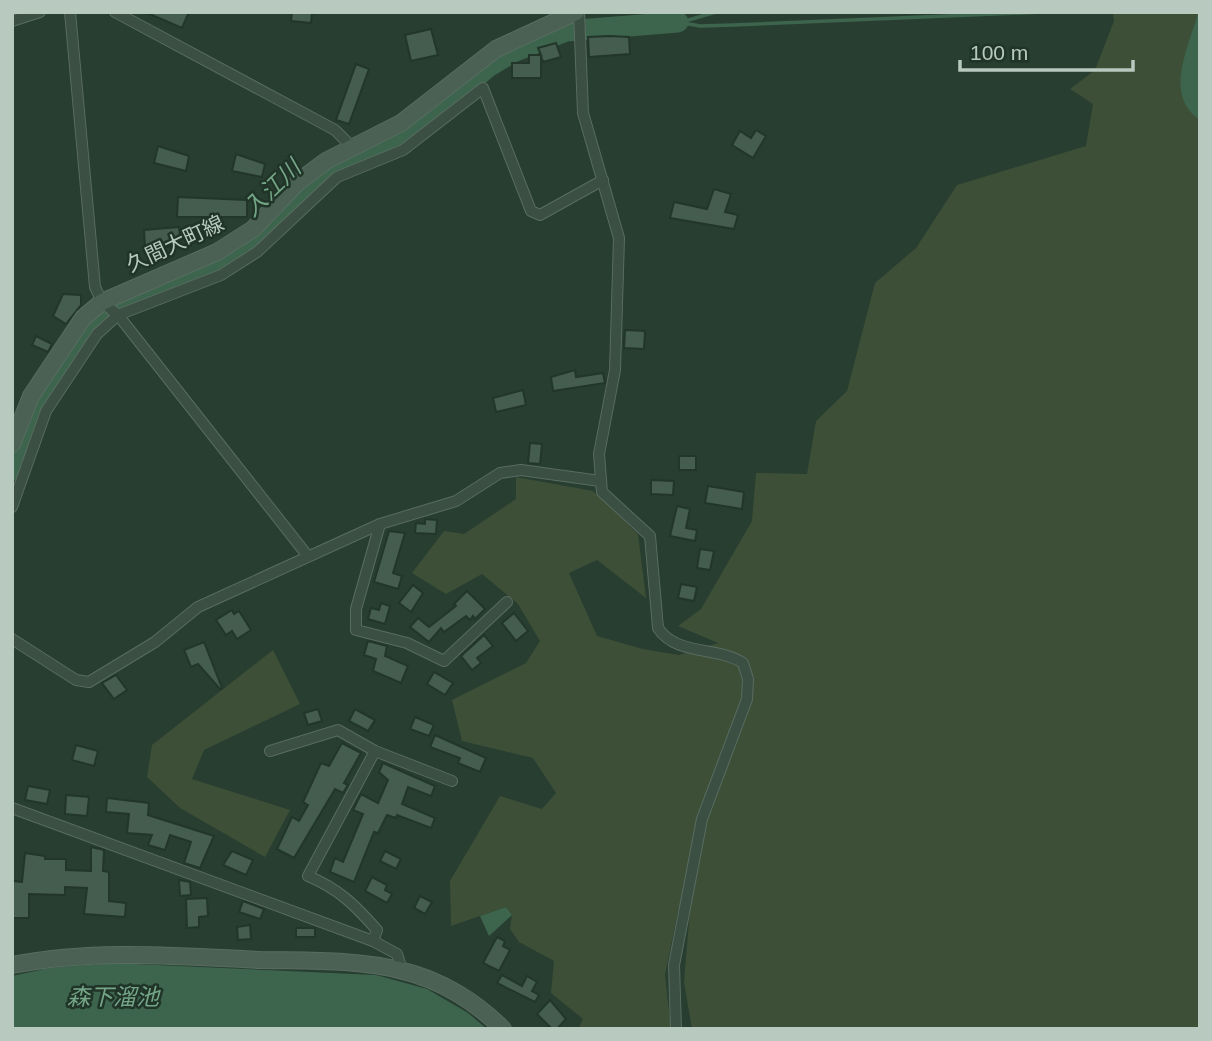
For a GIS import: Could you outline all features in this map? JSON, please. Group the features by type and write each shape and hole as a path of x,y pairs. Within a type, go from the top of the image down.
{"main road":[{"name":"久間大町線","path":"12,444 32,396 83,318 102,302 217,252 253,229 298,182 326,161 401,123 496,49 579,21"},
{"path":"12,965 86,955 132,954 355,964 402,970 460,995 503,1029"}],"street":[{"path":"12,21 40,12"},
{"path":"70,12 95,286 102,302 118,315 307,555"},
{"path":"115,12 335,130 352,147"},
{"path":"579,21 583,113 619,238 615,370 599,454 602,492 650,536 657,628 664,638 733,656 743,663 748,679 747,699 702,819 674,965 676,1029"},
{"path":"12,507 46,411 97,334 118,315 221,275 257,252 337,177 403,150 483,88 531,211 540,215 603,180"},
{"path":"12,639 76,680 89,682 155,642 198,607 380,524 456,501 500,472 521,470 600,481"},
{"path":"380,524 356,610 356,630 407,643 444,662 507,602"},
{"path":"270,751 338,730 375,751 452,781"},
{"path":"373,941 377,930 359,910 335,887 308,876 375,751"},
{"path":"12,808 373,941 397,954 402,970"}],"shaded area":[{"path":"1113,12 1198,12 1185,54 1182,84 1189,110 1200,120 1200,1029 692,1029 684,982 690,909 679,906 665,975 671,1029 578,1029 583,1019 551,993 554,961 519,942 510,929 512,915 506,907 451,926 450,881 500,796 542,809 556,793 533,758 462,741 452,700 526,663 540,641 518,604 482,574 446,594 412,573 444,531 464,534 516,499 516,477 593,491 638,534 646,598 597,560 569,573 597,636 643,649 679,655 718,643 678,626 701,609 752,521 756,473 807,474 816,421 847,391 875,283 916,248 957,185 1086,146 1093,104 1070,89 1095,70 1114,21"},
{"path":"273,650 300,704 204,750 192,779 290,810 265,857 180,808 147,777 152,745"}],"water":[{"path":"1198,12 1200,120 1189,110 1181,84 1185,55"},
{"path":"506,907 512,915 489,936 480,916"},
{"name":"森下溜池","path":"113,963 376,975 427,989 468,1013 487,1029 12,1029 12,976 49,968"}],"building":[{"path":"145,12 189,12 182,28"},
{"path":"292,12 312,12 311,23 291,21"},
{"path":"431,29 438,55 411,61 405,35"},
{"path":"588,37 629,37 630,54 589,57"},
{"path":"556,43 561,57 543,62 541,56 541,78 512,78 512,63 529,63 529,55 541,55 538,48"},
{"path":"356,64 369,69 349,124 336,120"},
{"path":"756,130 766,136 753,158 732,145 740,131 751,138"},
{"path":"158,146 189,156 186,171 154,163"},
{"path":"236,154 265,164 262,177 232,171"},
{"path":"714,189 731,194 725,212 738,215 734,229 670,218 674,202 707,209"},
{"path":"178,197 247,200 247,217 177,217"},
{"path":"179,227 181,247 145,247 144,230"},
{"path":"63,294 81,295 81,305 66,324 53,316"},
{"path":"625,330 645,331 644,349 624,348"},
{"path":"36,336 52,344 48,352 32,345"},
{"path":"575,370 576,377 603,373 605,383 553,391 551,377"},
{"path":"523,390 526,405 496,412 493,398"},
{"path":"530,443 542,444 540,464 528,463"},
{"path":"679,456 696,456 696,470 679,470"},
{"path":"651,480 674,481 673,495 651,494"},
{"path":"708,486 744,492 742,509 705,503"},
{"path":"677,506 690,509 686,528 697,530 695,541 670,536"},
{"path":"425,519 437,520 436,534 415,533 416,523 425,524"},
{"path":"389,531 405,533 393,573 402,576 398,589 374,582"},
{"path":"700,549 714,551 710,570 697,568"},
{"path":"681,584 697,587 694,601 678,598"},
{"path":"413,585 423,593 411,612 399,603"},
{"path":"467,591 485,609 475,619 473,616 470,620 466,616 444,632 441,628 429,642 410,627 418,618 429,627 456,606 454,604"},
{"path":"381,603 390,606 385,624 368,619 371,608 379,610"},
{"path":"232,610 234,614 239,611 251,630 237,639 232,631 226,635 216,620"},
{"path":"514,613 528,631 516,641 502,623"},
{"path":"484,635 493,646 477,658 481,663 472,670 461,656"},
{"path":"368,641 387,646 385,656 408,666 401,683 373,671 376,659 364,655"},
{"path":"204,642 222,688 220,689 198,664 191,667 184,650"},
{"path":"434,672 453,683 445,695 427,684"},
{"path":"116,675 127,690 114,699 102,683"},
{"path":"318,709 322,721 308,725 304,713"},
{"path":"355,709 375,720 368,731 349,721"},
{"path":"415,717 434,725 429,736 410,729"},
{"path":"435,735 486,758 480,772 458,763 460,758 430,747"},
{"path":"342,743 361,753 344,783 348,785 343,793 335,789 294,858 277,849 292,817 299,821 308,805 303,802 321,763 329,766"},
{"path":"76,745 98,751 94,766 72,760"},
{"path":"383,763 435,786 431,796 408,787 402,804 435,818 431,828 397,815 396,818 387,815 378,833 374,832 354,882 330,872 335,858 343,862 363,814 353,810 361,794 378,803 388,780 379,772"},
{"path":"28,786 50,790 47,804 25,800"},
{"path":"66,795 89,797 87,816 65,814"},
{"path":"107,798 149,803 148,815 214,836 200,868 184,863 191,842 170,835 165,850 148,845 152,835 127,833 129,814 106,812"},
{"path":"91,847 104,850 103,871 109,872 109,901 126,903 125,917 84,914 87,888 65,887 65,895 29,894 29,918 12,918 12,881 22,882 25,853 45,856 45,859 66,859 66,870 91,871"},
{"path":"232,851 253,860 246,875 223,865"},
{"path":"385,851 401,859 396,869 380,861"},
{"path":"372,877 387,885 385,890 392,894 387,903 365,891"},
{"path":"179,880 190,882 191,895 180,896"},
{"path":"420,896 432,902 425,914 414,908"},
{"path":"207,898 208,916 199,917 199,927 187,928 186,899"},
{"path":"243,901 264,909 260,919 239,912"},
{"path":"250,925 251,939 238,940 237,927"},
{"path":"296,928 315,928 315,937 296,937"},
{"path":"497,937 505,941 503,946 510,950 499,971 483,963"},
{"path":"502,975 522,986 527,976 537,982 532,991 539,995 535,1002 497,983"},
{"path":"550,1000 566,1019 557,1029 552,1029 537,1014"}],"waterway":[{"path":"685,21 716,12"},
{"path":"678,22 700,26 1043,12"},
{"name":"入江川","path":"12,470 42,399 88,328 121,303 211,269 255,242 303,190 331,170 382,147 419,126 488,67 513,52 566,31 678,22"}]}
